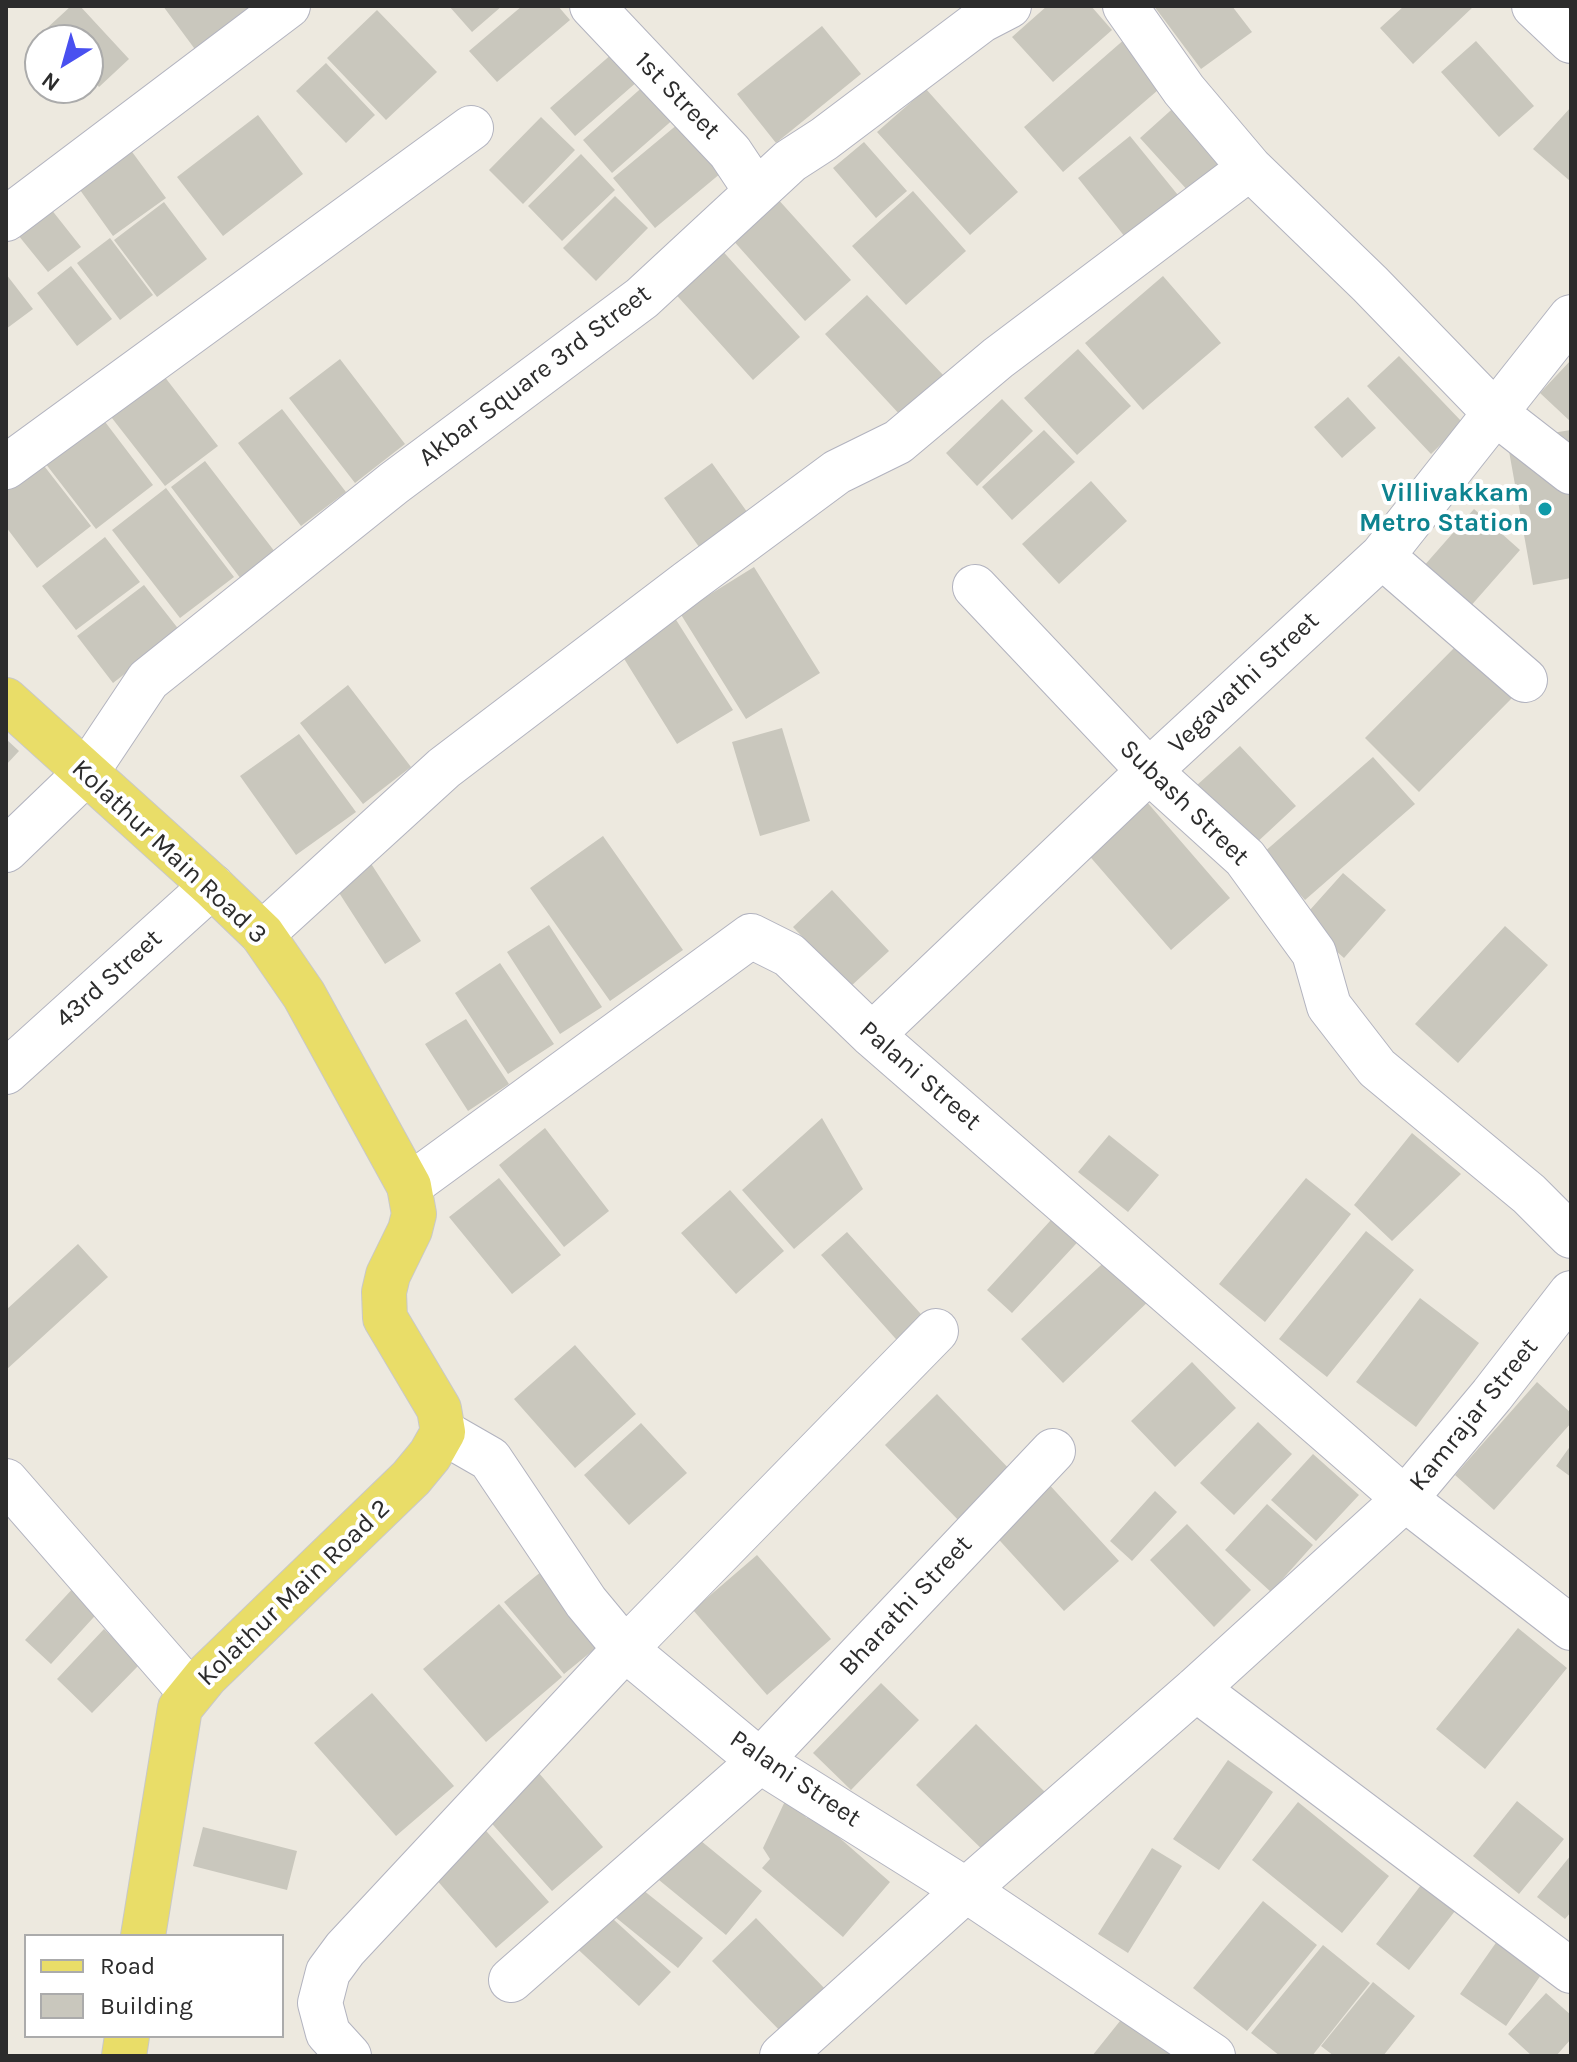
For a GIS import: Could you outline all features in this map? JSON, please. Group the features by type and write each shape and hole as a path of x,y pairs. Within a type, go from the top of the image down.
{"main road":[{"name":"Kolathur Main Road 3","path":"6,700 262,934 304,995 409,1186 414,1214 410,1230 388,1275 384,1292 385,1318 439,1409 443,1432"},
{"name":"Kolathur Main Road 2","path":"143,1934 180,1708 191,1693 411,1478 430,1455 443,1432"}],"street":[{"path":"6,219 288,6"},
{"name":"1st Street","path":"592,6 730,152 756,191"},
{"path":"1125,6 1184,90 1250,168 1370,284 1494,412 1571,472"},
{"path":"1534,6 1571,41"},
{"name":"Akbar Square 3rd Street","path":"6,850 86,773 148,680 394,483 642,298 790,161 824,139 988,11"},
{"path":"6,467 471,128"},
{"path":"262,934 444,768 837,472 898,442 998,358 1250,168"},
{"name":"Vegavathi Street","path":"872,1035 1149,771 1382,556 1571,317"},
{"path":"1382,556 1525,680"},
{"name":"Subash Street","path":"975,587 1149,771 1245,858 1314,953 1329,1006 1377,1068 1529,1194 1571,1236"},
{"name":"43rd Street","path":"6,1072 212,886"},
{"name":"Palani Street","path":"409,1186 751,936 789,955 872,1035 1405,1499 1571,1628"},
{"name":"Kamrajar Street","path":"785,2055 1405,1499 1492,1395 1571,1293"},
{"path":"349,2056 328,2033 320,2003 328,1972 345,1949 625,1649 936,1331"},
{"name":"Palani Street","path":"443,1432 490,1459 586,1602 625,1649 760,1761 966,1890 1213,2056"},
{"name":"Bharathi Street","path":"511,1980 760,1761 1053,1451"},
{"path":"6,1481 191,1693"},
{"path":"1196,1689 1571,1971"}],"building":[{"path":"71,6 80,6 97,24 51,24"},
{"path":"163,6 258,6 197,52"},
{"path":"449,6 502,6 472,32"},
{"path":"522,6 558,6 570,20 497,82 469,51"},
{"path":"1047,6 1091,6 1112,30 1053,82 1012,37"},
{"path":"1154,6 1232,6 1252,32 1201,69"},
{"path":"1404,6 1474,6 1413,64 1380,28"},
{"path":"377,10 437,72 386,120 327,58"},
{"path":"822,26 861,74 776,143 737,94"},
{"path":"104,32 129,59 104,82"},
{"path":"1126,38 1165,84 1063,172 1024,127"},
{"path":"1476,41 1534,106 1499,137 1441,72"},
{"path":"613,53 638,81 575,136 550,108"},
{"path":"326,63 375,115 346,143 296,91"},
{"path":"647,83 676,117 612,173 583,140"},
{"path":"926,89 1018,192 970,235 877,132"},
{"path":"1179,103 1229,159 1190,193 1140,138"},
{"path":"1571,107 1571,180 1570,181 1533,149"},
{"path":"258,115 303,174 223,236 177,177"},
{"path":"541,117 575,150 523,204 489,170"},
{"path":"678,124 721,173 655,228 613,178"},
{"path":"1130,136 1186,205 1133,247 1078,178"},
{"path":"864,142 907,191 876,218 833,168"},
{"path":"127,145 166,198 113,236 75,183"},
{"path":"581,154 615,190 562,241 528,206"},
{"path":"913,191 966,251 906,305 852,246"},
{"path":"615,196 648,228 596,281 563,248"},
{"path":"776,197 851,280 805,321 731,238"},
{"path":"164,202 207,259 157,297 114,240"},
{"path":"47,204 81,247 48,272 14,230"},
{"path":"110,238 153,295 120,320 77,263"},
{"path":"719,247 800,337 753,380 671,289"},
{"path":"71,266 112,319 77,346 37,293"},
{"path":"6,274 33,309 6,329"},
{"path":"1163,276 1221,343 1143,410 1085,343"},
{"path":"867,295 945,377 902,417 825,334"},
{"path":"1078,349 1131,406 1077,455 1024,398"},
{"path":"1399,356 1463,423 1431,454 1367,386"},
{"path":"340,359 405,444 355,483 289,398"},
{"path":"1571,360 1571,422 1540,393"},
{"path":"154,363 218,446 165,486 101,404"},
{"path":"1348,397 1376,428 1342,458 1314,427"},
{"path":"1002,399 1033,431 977,486 946,453"},
{"path":"93,406 153,485 96,529 35,450"},
{"path":"282,409 346,492 301,526 238,443"},
{"path":"1044,430 1075,462 1012,520 982,487"},
{"name":"Villivakkam Metro Station","path":"1571,430 1571,578 1533,585 1507,440"},
{"path":"34,453 91,526 37,568 6,527 6,474"},
{"path":"205,461 275,552 241,579 171,487"},
{"path":"712,463 750,516 702,551 664,498"},
{"path":"1091,481 1127,521 1059,584 1022,544"},
{"path":"166,488 234,577 180,618 112,530"},
{"path":"1474,509 1520,550 1469,608 1423,567"},
{"path":"105,537 140,582 76,630 42,586"},
{"path":"754,567 820,673 746,719 680,613"},
{"path":"144,585 180,631 113,683 77,636"},
{"path":"673,615 733,710 677,744 618,649"},
{"path":"1457,645 1512,698 1419,792 1365,738"},
{"path":"348,685 411,767 363,804 300,723"},
{"path":"782,728 810,821 760,836 732,742"},
{"path":"299,734 356,812 296,855 240,776"},
{"path":"6,739 19,751 6,765"},
{"path":"1240,746 1296,806 1253,846 1196,786"},
{"path":"1373,757 1415,804 1305,900 1263,853"},
{"path":"1146,801 1230,898 1171,950 1086,852"},
{"path":"603,836 683,950 610,1001 530,888"},
{"path":"370,862 421,941 385,964 334,885"},
{"path":"1343,873 1386,910 1344,958 1301,920"},
{"path":"832,890 889,951 850,987 793,927"},
{"path":"549,925 602,1007 560,1034 507,952"},
{"path":"1505,926 1548,965 1458,1063 1415,1024"},
{"path":"500,963 554,1044 508,1074 455,993"},
{"path":"466,1019 509,1084 468,1111 425,1044"},
{"path":"822,1118 863,1189 794,1249 742,1190"},
{"path":"545,1128 609,1211 564,1247 499,1165"},
{"path":"1412,1133 1461,1174 1392,1241 1354,1205"},
{"path":"1109,1135 1159,1175 1128,1212 1078,1172"},
{"path":"499,1178 561,1255 512,1294 449,1217"},
{"path":"1306,1178 1351,1214 1265,1322 1219,1284"},
{"path":"730,1190 784,1251 736,1294 681,1233"},
{"path":"1061,1209 1086,1233 1012,1313 987,1290"},
{"path":"1366,1231 1414,1270 1327,1377 1279,1339"},
{"path":"847,1232 929,1323 903,1347 821,1255"},
{"path":"78,1244 108,1277 6,1370 6,1310"},
{"path":"1113,1254 1153,1297 1063,1383 1021,1339"},
{"path":"1420,1298 1479,1343 1416,1427 1356,1382"},
{"path":"575,1345 636,1414 575,1468 514,1399"},
{"path":"1192,1362 1236,1408 1175,1467 1131,1421"},
{"path":"1537,1382 1571,1413 1571,1423 1494,1510 1455,1475"},
{"path":"937,1394 1016,1476 964,1526 885,1445"},
{"path":"1258,1422 1292,1454 1234,1515 1200,1483"},
{"path":"641,1423 687,1473 629,1525 584,1475"},
{"path":"1571,1445 1571,1477 1556,1466"},
{"path":"1313,1454 1359,1495 1316,1541 1271,1500"},
{"path":"1046,1481 1119,1561 1064,1611 991,1531"},
{"path":"1155,1491 1177,1512 1132,1561 1110,1541"},
{"path":"1267,1504 1313,1545 1271,1592 1225,1550"},
{"path":"1187,1524 1251,1590 1214,1627 1150,1560"},
{"path":"757,1555 831,1639 767,1695 693,1610"},
{"path":"542,1571 602,1643 564,1674 504,1602"},
{"path":"77,1584 103,1607 51,1664 25,1640"},
{"path":"499,1604 562,1677 486,1742 423,1669"},
{"path":"1518,1628 1567,1668 1485,1769 1436,1729"},
{"path":"104,1629 140,1664 92,1713 57,1679"},
{"path":"881,1683 919,1720 851,1790 813,1753"},
{"path":"372,1693 454,1786 396,1836 314,1743"},
{"path":"976,1724 1048,1795 989,1856 916,1785"},
{"path":"1228,1760 1273,1792 1219,1870 1173,1839"},
{"path":"538,1772 603,1847 552,1891 486,1817"},
{"path":"786,1799 807,1818 811,1813 890,1882 843,1937 762,1868 770,1859 763,1848"},
{"path":"1517,1801 1564,1839 1519,1894 1473,1856"},
{"path":"1298,1802 1389,1876 1342,1933 1252,1860"},
{"path":"480,1824 549,1902 496,1948 428,1870"},
{"path":"203,1827 297,1851 287,1890 193,1866"},
{"path":"695,1836 762,1891 726,1935 659,1880"},
{"path":"1152,1848 1182,1866 1128,1953 1098,1934"},
{"path":"1571,1855 1571,1912 1565,1919 1537,1897"},
{"path":"633,1882 703,1938 678,1968 609,1912"},
{"path":"1421,1885 1455,1911 1409,1970 1376,1944"},
{"path":"1263,1901 1317,1945 1247,2031 1193,1988"},
{"path":"601,1908 671,1972 639,2006 570,1942"},
{"path":"756,1918 829,1993 785,2036 712,1961"},
{"path":"1500,1937 1545,1969 1506,2026 1460,1994"},
{"path":"1323,1945 1370,1983 1312,2056 1280,2056 1251,2033"},
{"path":"1373,1982 1415,2016 1383,2056 1334,2056 1321,2046"},
{"path":"1546,1993 1571,2015 1571,2039 1556,2056 1532,2056 1508,2034"},
{"path":"1124,2016 1174,2056 1092,2056"}],"place":[{"name":"Villivakkam Metro Station","path":"1545,509"}]}
